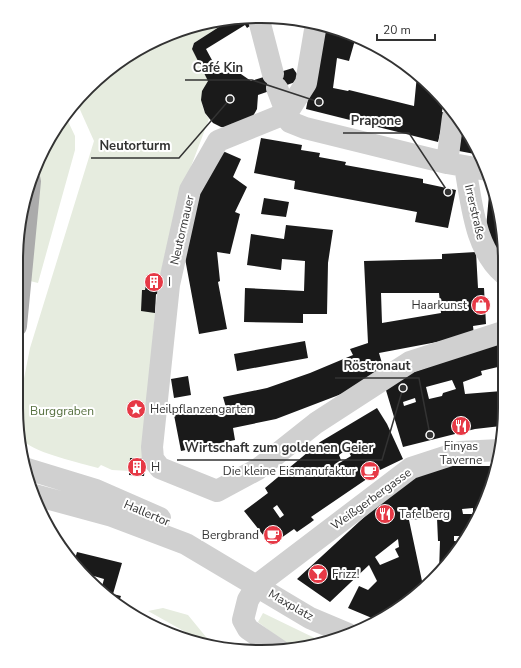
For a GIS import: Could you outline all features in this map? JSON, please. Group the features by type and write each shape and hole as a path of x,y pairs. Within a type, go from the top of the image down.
{"main road":[{"path":"24,239 26,227"}],"street":[{"path":"260,23 275,81 290,122 305,128 456,165 480,169"},
{"path":"287,113 306,83 315,30"},
{"name":"Neutormauer","path":"287,113 218,141 190,190 169,285 152,447 153,459 160,468 217,491 258,468 316,424 410,362 498,334"},
{"name":"Irrerstraße","path":"453,122 456,165 482,244 498,270"},
{"name":"Weißgerbergasse","path":"257,585 411,468 460,452 494,450"},
{"name":"Hallertor","path":"31,470 96,490 188,545"},
{"name":"Hallertor","path":"41,497 112,516 188,545"},
{"path":"47,513 112,530 188,545"},
{"name":"Maxplatz","path":"188,545 243,562 257,585 310,618 340,631"},
{"name":"Maxplatz","path":"257,585 248,600 243,620 248,629 271,644"}],"green space":[{"name":"Burggraben","path":"219,27 194,43 192,48 208,81 202,100 204,109 209,119 176,206 160,277 148,275 145,290 142,290 155,313 143,458 130,458 129,471 112,470 101,465 98,468 59,457 31,446 26,443 25,438 23,384 30,348 94,141 79,108 104,82 129,63 155,47 199,31"},
{"path":"68,122 75,136 75,150 38,283 30,281 40,174 47,155"},
{"path":"163,608 188,615 206,637 210,639 188,633 148,611"},
{"path":"263,613 315,638 286,643 258,622"}],"building":[{"path":"254,23 247,28 245,25 206,49 219,73 238,72 251,81 293,68 301,80 258,95 257,109 252,118 233,128 221,127 213,123 205,113 201,100 202,91 208,81 192,49 194,43 219,27"},
{"path":"324,32 354,42 349,61 337,58 333,88 349,90 414,106 416,81 439,104 443,108 442,112 445,113 438,142 306,109"},
{"path":"461,134 473,154 459,151"},
{"path":"261,138 302,145 301,150 320,153 319,157 346,162 345,165 423,179 423,183 456,190 448,228 415,222 417,212 294,189 295,181 254,173"},
{"path":"225,152 241,159 233,177 247,187 235,212 240,214 230,254 217,252 220,281 218,282 227,329 199,334 184,253 196,192 216,154"},
{"path":"489,196 496,230 497,250 493,245 486,228"},
{"path":"264,198 289,202 286,217 261,214"},
{"path":"286,225 333,230 328,263 327,314 303,314 303,323 244,322 245,288 304,291 305,261 282,259 281,270 247,265 251,234 284,239"},
{"path":"476,252 478,288 484,288 486,324 473,326 474,335 379,353 384,370 365,385 276,419 233,428 235,440 181,451 174,415 206,409 207,414 227,411 223,397 267,388 310,373 353,355 350,349 368,343 364,261 442,259 442,254","holes":["381,293 439,293 441,313 382,323"]},
{"path":"148,274 163,278 159,295 156,294 155,313 141,311 142,290 145,290"},
{"path":"305,341 308,358 237,371 234,354"},
{"path":"498,343 498,367 481,371 482,375 463,382 465,394 498,391 497,426 475,429 403,447 385,387 408,374","holes":["452,380 456,389 443,393 442,396 429,399 426,387","415,398 416,402 404,406 403,402"]},
{"path":"188,376 191,395 174,398 171,379"},
{"path":"377,408 387,424 403,459 380,470 311,517 314,520 297,532 294,529 271,545 244,511 268,493 265,488 320,442","holes":["347,449 351,456 336,465 335,464 341,460 339,455","277,505 284,515 280,518 273,508"]},
{"name":"H","path":"130,458 146,458 144,476 129,475"},
{"path":"436,466 491,466 474,513 460,536 454,536 454,541 456,541 439,564 440,541 438,541 437,518 409,520 422,581 405,596 371,618 348,608 359,586 368,590 377,581 369,565 330,602 297,579 373,509 404,483","holes":["473,508 473,514 463,514 462,509","398,539 399,547 395,549 399,557 380,565 375,557"]},
{"path":"77,552 122,563 113,594 102,584 104,579 94,576 76,556"},
{"path":"114,594 121,596 120,599"}],"place":[{"name":"Neutorturm","path":"230,99"},
{"name":"Café Kin","path":"319,102"},
{"name":"Prapone","path":"448,192"},
{"name":"I","path":"154,282"},
{"name":"Haarkunst","path":"481,305"},
{"name":"Wirtschaft zum goldenen Geier","path":"403,388"},
{"name":"Heilpflanzengarten","path":"136,409"},
{"name":"Finyas Taverne","path":"461,426"},
{"name":"Röstronaut","path":"430,435"},
{"name":"H","path":"137,467"},
{"name":"Die kleine Eismanufaktur","path":"370,471"},
{"name":"Tafelberg","path":"385,514"},
{"name":"Bergbrand","path":"273,535"},
{"name":"Frizz!","path":"318,574"}]}
